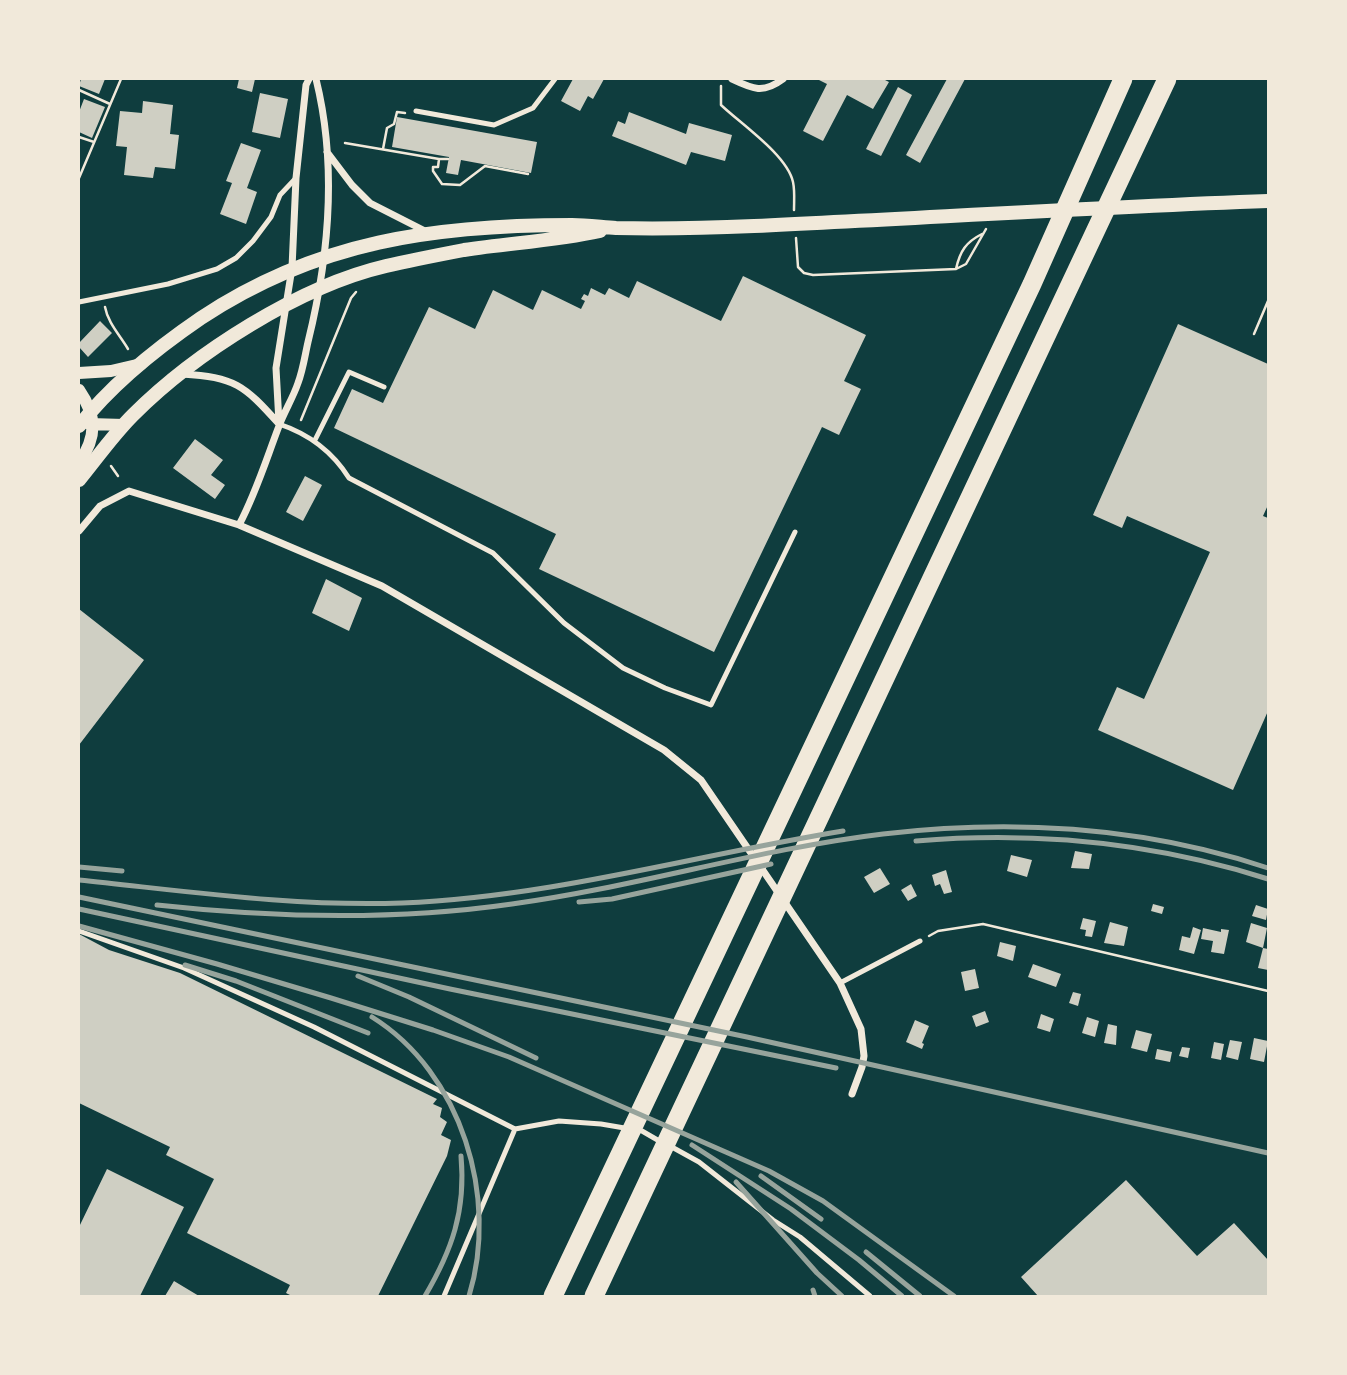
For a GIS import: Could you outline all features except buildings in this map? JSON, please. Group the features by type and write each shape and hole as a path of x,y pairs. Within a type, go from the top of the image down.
{"highway":[{"path":"553,1296 1032,284 1123,79"},
{"path":"594,1296 1167,79"}],"main road":[{"path":"85,422 141,364 167,342 217,308 262,281 292,268 374,242 428,232 554,225 615,228 749,226 1268,201"},
{"path":"79,480 124,425 179,374 245,329 319,290 354,274 386,266 465,250 574,237 615,228"}],"street":[{"path":"279,424 276,368 288,305 296,178 306,85 309,79"},
{"path":"239,525 255,494 279,424 298,384 319,290 324,256 327,152 323,109 316,79"},
{"path":"732,79 752,89 771,87 783,79"},
{"path":"327,152 352,185 370,203 428,232"},
{"path":"79,373 111,371 141,364"},
{"path":"179,374 220,378 241,386 279,424"},
{"path":"79,390 85,422 93,438 79,463"},
{"path":"85,422 124,425"},
{"path":"79,531 100,506 129,491 239,525 382,586 664,750 701,780 840,983 861,1029 864,1056 852,1094"}],"lane":[{"path":"416,111 494,125 533,108 555,79"},
{"path":"79,302 168,284 217,269 236,258 253,241 271,216 280,195 296,178"},
{"path":"315,440 349,372 384,387"},
{"path":"279,424 315,440 340,464 349,478 493,553 564,623 623,668 665,688 711,705 794,532"},
{"path":"79,931 184,968 302,1021 515,1129 559,1121 642,1131 699,1162 773,1220 800,1237 870,1296"},
{"path":"840,983 920,941"},
{"path":"444,1296 515,1129"}],"path":[{"path":"79,178 121,79"},
{"path":"720,79 721,105 778,157 793,182"},
{"path":"79,90 110,104"},
{"path":"383,149 387,128 394,124 399,112"},
{"path":"79,137 94,142"},
{"path":"345,143 448,159"},
{"path":"439,159 438,167 433,167 433,171 442,184 460,185 485,166 528,174"},
{"path":"798,267 804,273 813,275 956,269 966,264 993,213"},
{"path":"956,269 963,249 970,240 984,233"},
{"path":"297,430 351,298 358,289"},
{"path":"1254,334 1268,301"},
{"path":"105,305 107,321 128,349"},
{"path":"106,462 117,476"},
{"path":"920,941 938,930 983,924 1268,991"}],"railway":[{"path":"157,905 246,913 334,916 468,909 559,897 836,841 932,829 980,827 1029,827 1126,835 1174,843 1268,868"},
{"path":"79,880 321,903 402,903 514,893 843,831"},
{"path":"916,841 1005,838 1094,843 1182,856 1268,879"},
{"path":"579,902 612,899 771,864"},
{"path":"79,867 122,871"},
{"path":"79,897 747,1037 1268,1153"},
{"path":"79,909 836,1068"},
{"path":"79,926 331,998 509,1057 769,1171 823,1201 954,1296"},
{"path":"185,965 236,981 368,1033"},
{"path":"358,976 409,997 536,1058"},
{"path":"372,1017 403,1041 429,1070 450,1104 466,1141 475,1179 479,1219 477,1258 469,1296"},
{"path":"692,1145 791,1209 902,1296"},
{"path":"425,1296 443,1262 455,1229 461,1195 461,1156"},
{"path":"761,1176 821,1219"},
{"path":"736,1182 817,1273 842,1296"},
{"path":"866,1252 920,1296"},
{"path":"813,1290 815,1296"}]}
